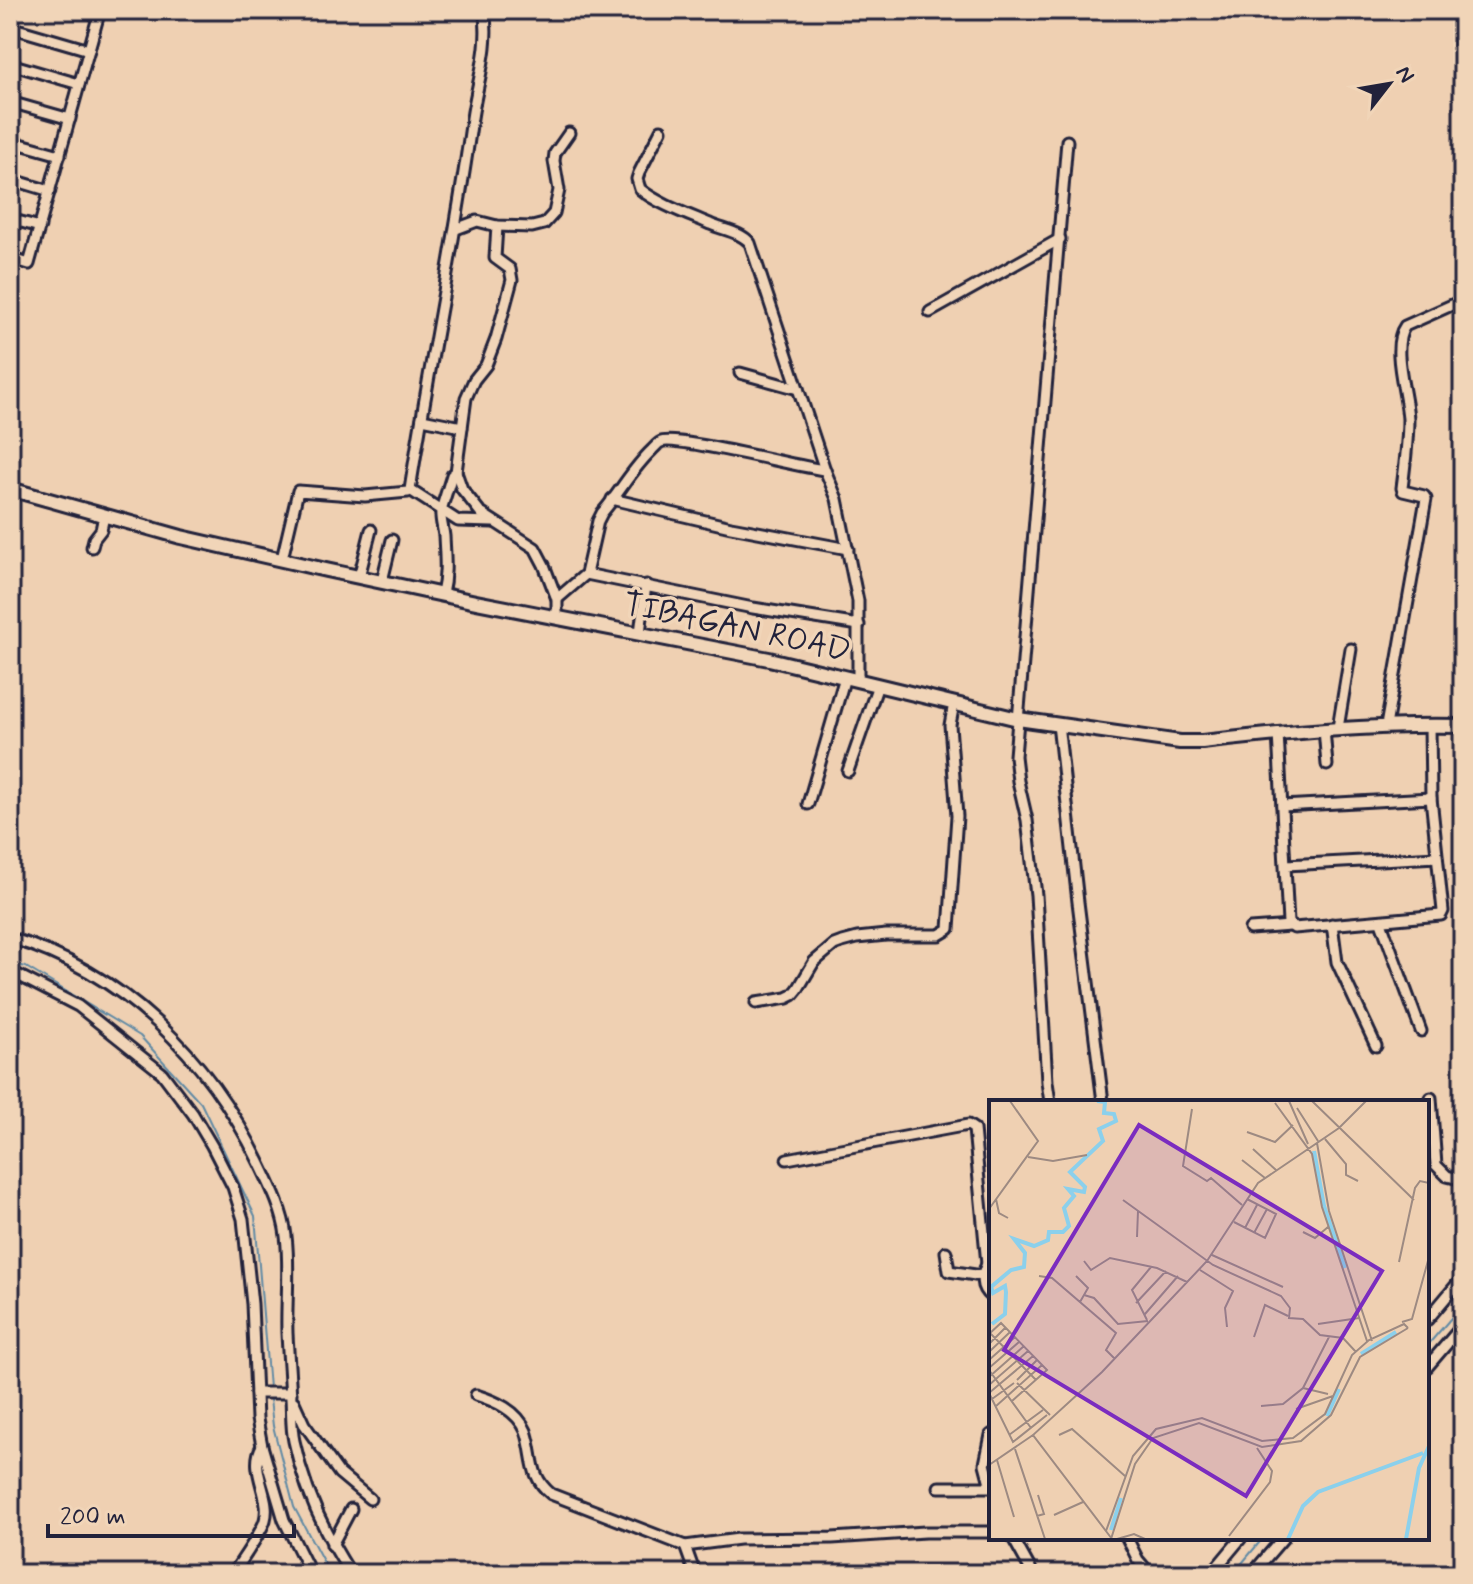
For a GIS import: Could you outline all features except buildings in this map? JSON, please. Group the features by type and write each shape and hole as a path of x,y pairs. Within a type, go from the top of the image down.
{"main road":[{"name":"TIBAGAN ROAD","path":"10,489 209,544 769,659 1018,719 1184,742 1338,728 1463,726"}],"street":[{"path":"10,21 13,10"},
{"path":"10,258 29,264 40,227 99,12 83,10"},
{"path":"410,490 484,54 487,25 484,10"},
{"path":"10,27 89,50"},
{"path":"10,64 79,84"},
{"path":"10,102 70,119"},
{"path":"661,130 639,173 640,189 750,243 837,499 848,549 858,601 859,625 852,679 808,804"},
{"path":"456,229 477,221 497,226 539,227 553,216 559,190 554,157 569,133"},
{"path":"10,141 60,155"},
{"path":"1050,1100 1036,895 1015,756 1067,141"},
{"path":"10,179 50,191"},
{"path":"10,219 40,227"},
{"path":"497,226 495,258 510,269 512,280 486,365 474,380 466,398 456,472 462,489 481,513 535,548 557,599 557,617"},
{"path":"930,312 1060,239"},
{"path":"1386,726 1426,499 1402,489 1408,421 1399,366 1401,333 1405,326 1463,300"},
{"path":"740,373 798,389"},
{"path":"422,419 462,427"},
{"path":"557,599 586,574 602,513 641,460 664,440 825,470"},
{"path":"442,594 446,566 440,516 452,475 456,472"},
{"path":"410,490 458,521 496,523"},
{"path":"282,559 298,491 365,496 410,490"},
{"path":"612,499 731,527 848,549"},
{"path":"92,547 104,516"},
{"path":"359,577 371,530"},
{"path":"382,581 392,540"},
{"path":"586,574 753,608 859,625"},
{"path":"640,633 646,585"},
{"path":"1338,728 1351,649"},
{"path":"848,771 878,685"},
{"path":"756,1003 790,997 814,962 834,945 857,938 886,935 939,935 949,929 957,816 950,725 954,703"},
{"path":"1058,724 1103,1100"},
{"path":"1250,929 1440,917 1443,911 1431,798 1430,725"},
{"path":"1324,729 1327,765"},
{"path":"1278,733 1290,926"},
{"path":"1282,806 1431,798"},
{"path":"1286,865 1437,857"},
{"path":"1381,922 1421,1031"},
{"path":"1332,924 1337,962 1376,1046"},
{"path":"10,938 59,956 124,994 177,1041 204,1072 235,1119 279,1207 286,1234 287,1394 294,1440 311,1499 332,1545 351,1574"},
{"path":"10,971 78,1006 162,1073 193,1114 233,1187 243,1219 252,1304 257,1419 262,1446 284,1520 311,1574"},
{"path":"1431,1098 1436,1165 1447,1176 1463,1180"},
{"path":"787,1159 970,1125 974,1129 987,1236 989,1263 982,1276 982,1286 989,1295"},
{"path":"946,1252 949,1271 982,1276"},
{"path":"1429,1318 1463,1277"},
{"path":"1429,1365 1463,1325"},
{"path":"258,1393 287,1394"},
{"path":"287,1394 339,1473 370,1499"},
{"path":"476,1395 495,1401 517,1417 525,1428 537,1478 551,1494 685,1546 739,1539 989,1532"},
{"path":"989,1445 985,1464 989,1479"},
{"path":"233,1574 265,1522 266,1507 257,1464 262,1446"},
{"path":"939,1487 989,1487"},
{"path":"332,1545 351,1509"},
{"path":"1014,1540 1033,1574"},
{"path":"1128,1540 1138,1560 1150,1574"},
{"path":"1211,1574 1239,1540"},
{"path":"1252,1574 1281,1540"},
{"path":"685,1546 695,1574"}],"waterway":[{"path":"10,963 26,967 140,1036 201,1103 255,1216 269,1388"},
{"path":"1429,1344 1463,1304"},
{"path":"270,1399 273,1426 294,1507 330,1574"},
{"path":"1233,1574 1261,1540"}]}
